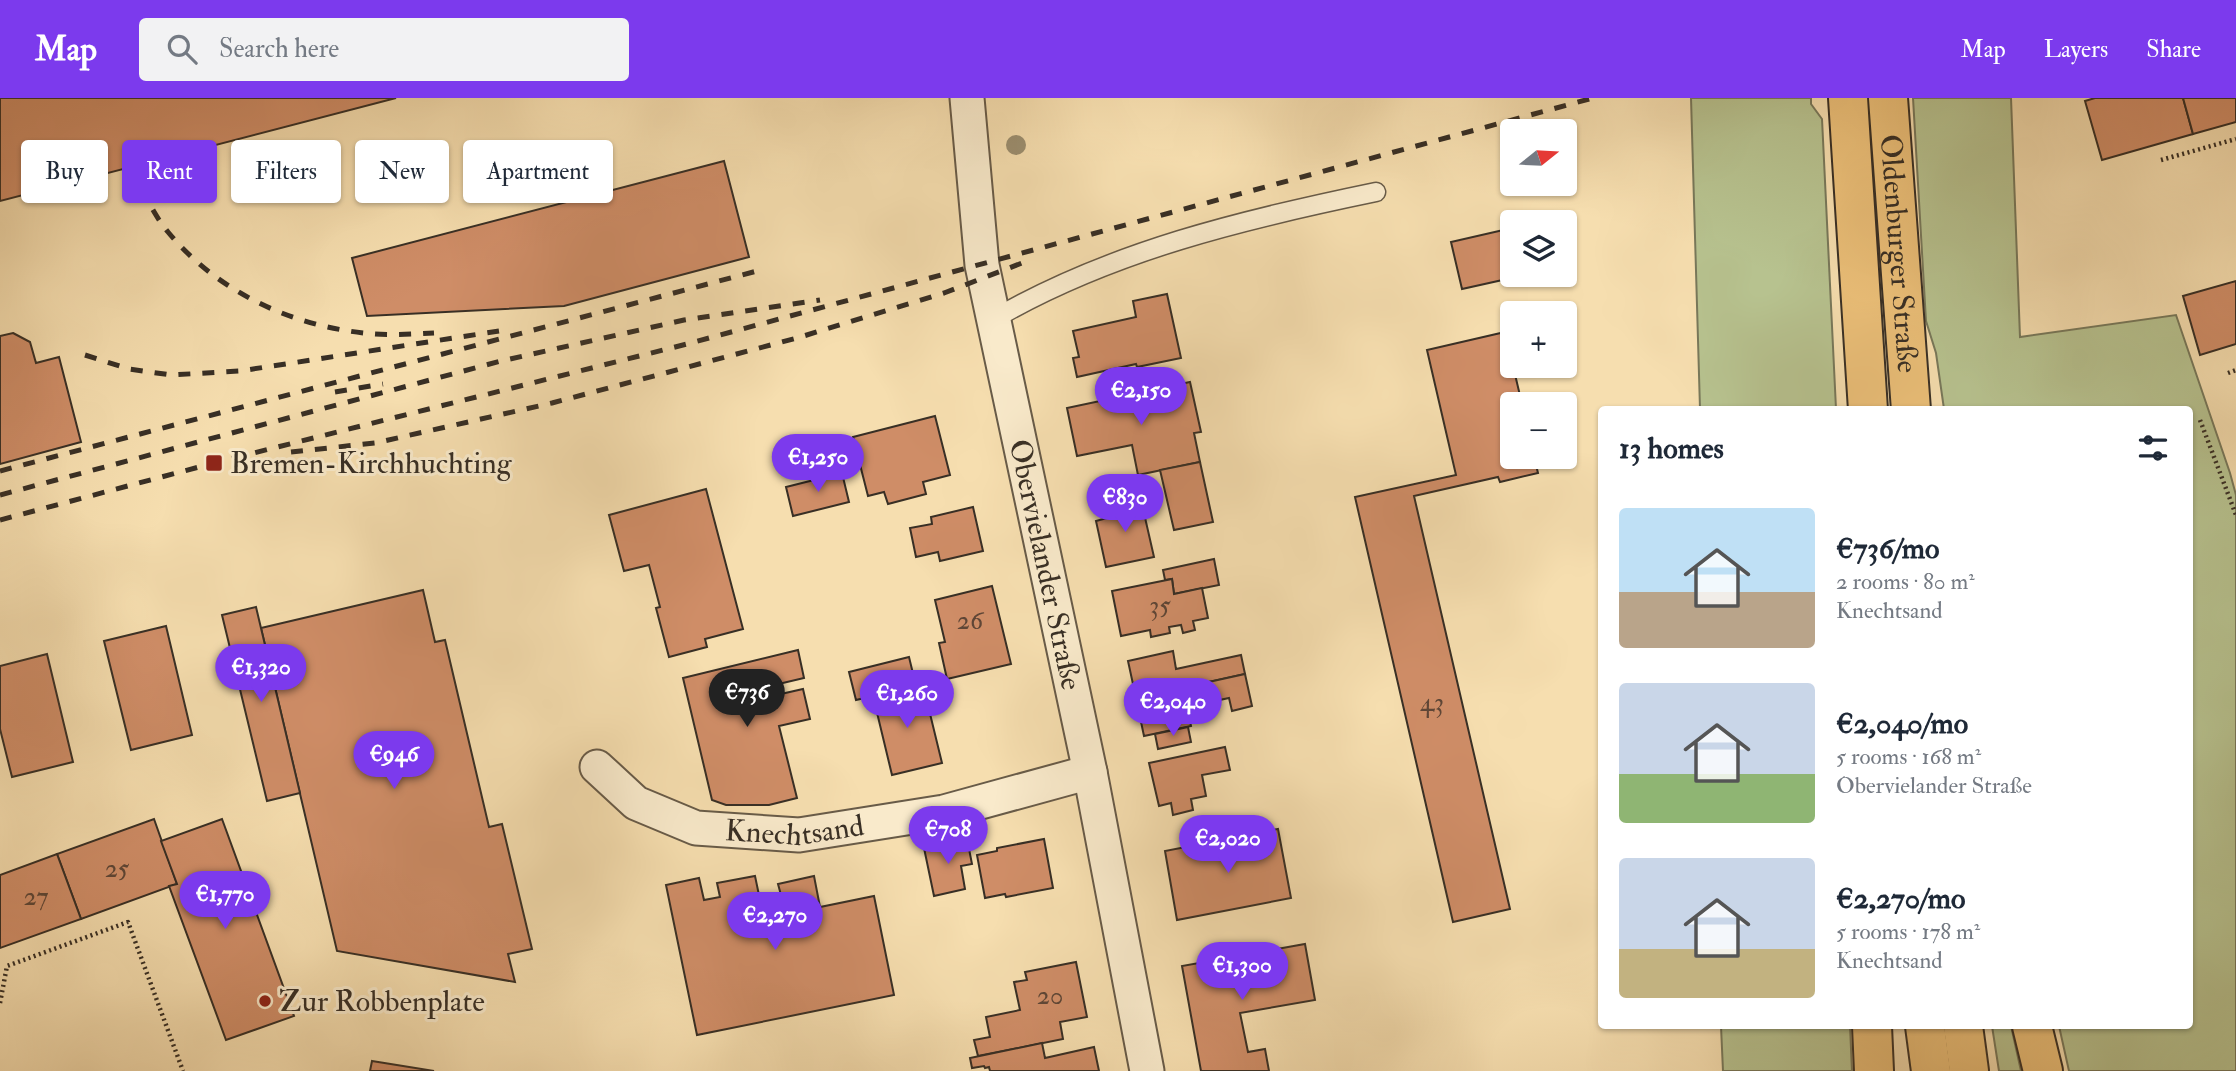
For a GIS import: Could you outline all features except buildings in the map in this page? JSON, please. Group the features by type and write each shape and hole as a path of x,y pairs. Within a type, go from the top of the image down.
{"highway":[{"path":"1848,98 1868,406"},
{"name":"Oldenburger Straße","path":"1888,98 1910,406"},
{"path":"1872,1029 1874,1071"},
{"path":"1925,1029 1931,1071"},
{"path":"1963,1029 1969,1071"},
{"path":"2033,1029 2043,1071"}],"street":[{"name":"Obervielander Straße","path":"967,98 982,265 1090,772 1147,1071"},
{"name":"Knechtsand","path":"597,767 636,803 696,828 799,835 944,812 1090,772"}],"lane":[{"path":"994,319 1035,295 1172,243 1230,225 1376,192"}],"path":[{"path":"2161,160 2236,139"},
{"path":"2228,373 2236,370"},
{"path":"2200,420 2236,515"},
{"path":"0,1003 7,967 128,922 183,1071"}],"green space":[{"path":"1691,98 1811,98 1811,104 1822,119 1836,406 1700,406"},
{"path":"1913,98 2011,98 2020,337 2176,315 2236,495 2236,1071 2069,1071 2060,1029 2193,1029 2193,406 1944,406 1936,353 1926,321"},
{"path":"1721,1029 1850,1029 1852,1071 1723,1071"},
{"path":"1992,1029 2012,1029 2021,1071 1999,1071"}],"railway":[{"path":"0,520 214,463 687,344 1593,98"},
{"path":"149,203 168,232 187,253 209,272 256,302 282,313 336,329 381,334 434,333"},
{"path":"291,452 375,443 552,403 797,338 944,293 1022,263"},
{"path":"0,471 757,271"},
{"path":"0,495 501,361 684,320 820,300"},
{"path":"85,355 129,369 171,375 240,371 499,331"},
{"path":"335,392 383,384"}],"place":[{"name":"Bremen-Kirchhuchting","path":"214,463"},
{"name":"Zur Robbenplate","path":"265,1001"}]}
